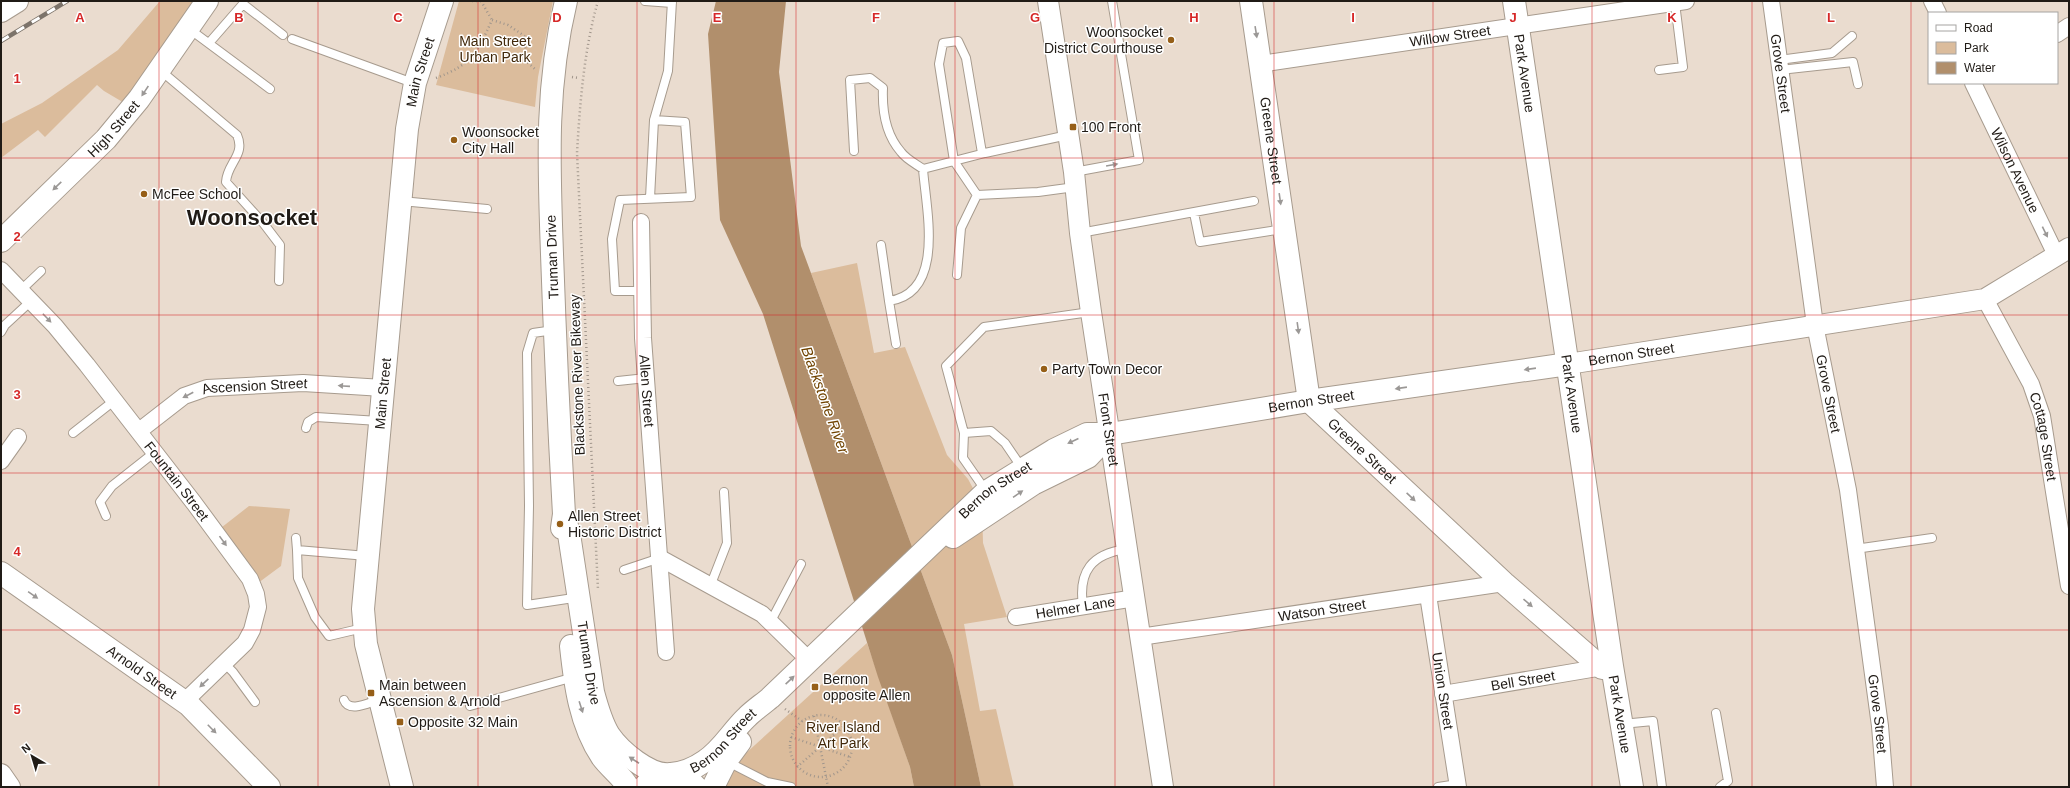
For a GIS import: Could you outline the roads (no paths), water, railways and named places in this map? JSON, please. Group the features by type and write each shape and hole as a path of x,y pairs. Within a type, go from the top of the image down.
{"main road":[{"path":"1,11 17,1"},
{"name":"High Street","path":"1,241 106,139 140,99 207,1"},
{"name":"Main Street","path":"402,787 379,700 363,628 363,608 407,129 416,80 442,1"},
{"name":"Truman Drive","path":"566,1 552,74 548,152 554,330 564,514 569,534 593,692 599,713 608,734 620,750 642,765 688,780 696,787"},
{"name":"Greene Street","path":"1251,1 1309,401 1504,583 1607,667"},
{"name":"Park Avenue","path":"1514,1 1568,364 1607,667 1621,724 1632,787"},
{"name":"Bernon Street","path":"644,787 655,778 690,769 704,762 715,753 747,717 810,661 915,561 1022,468 1054,450 1088,434 1110,434 1309,401 1568,364"},
{"name":"Bernon Street","path":"982,504 1033,484 1088,457 1110,434"},
{"name":"Truman Drive","path":"564,514 561,535 574,677 579,700 594,742 606,762 628,787"},
{"name":"Arnold Street","path":"1,573 184,702 198,714 269,787"},
{"name":"Bernon Street","path":"713,787 726,761 770,698"}],"street":[{"name":"Front Street","path":"1048,1 1068,135 1091,312 1163,787"},
{"name":"Grove Street","path":"1771,1 1815,325 1848,490 1880,726 1885,787"},
{"path":"1932,1 1938,12"},
{"name":"Willow Street","path":"1260,64 1681,2"},
{"path":"2058,33 2069,26"},
{"name":"Wilson Avenue","path":"1979,85 2063,253"},
{"name":"Allen Street","path":"641,222 642,291 646,378 666,652"},
{"name":"Bernon Street","path":"1568,364 1984,298 2063,253"},
{"name":"Fountain Street","path":"1,270 60,332 115,400 245,571 256,594 258,611 254,626 244,643 184,702"},
{"name":"Cottage Street","path":"1984,298 2031,384 2042,416 2069,586"},
{"name":"Ascension Street","path":"139,431 187,395 207,388 303,383 383,388"},
{"path":"1,461 18,437"},
{"path":"660,558 711,584 749,606 771,621 810,661"},
{"name":"Watson Street","path":"1140,637 1504,583"},
{"name":"Union Street","path":"1428,595 1458,786"},
{"name":"Helmer Lane","path":"1016,617 1134,598"},
{"name":"Bell Street","path":"1443,694 1607,667"},
{"path":"1,774 10,787"}],"lane":[{"path":"644,1 672,2 668,71 654,120 650,198"},
{"path":"977,195 1038,192 1139,160 1112,1"},
{"path":"1659,70 1683,67 1681,2"},
{"path":"209,43 243,4 283,34"},
{"path":"188,27 270,89"},
{"path":"1779,65 1832,53 1852,36"},
{"path":"292,39 416,80"},
{"path":"977,195 954,161 939,64 943,43 958,41 966,58 982,153"},
{"path":"1779,65 1853,62 1858,84"},
{"path":"160,70 237,135 240,141 238,156 226,173 226,182 264,224 280,245 279,281"},
{"path":"854,151 850,80 870,78 883,88 882,109 890,135 901,153 923,169 930,249 921,282 911,293 898,300 889,301"},
{"path":"642,291 616,292 612,239 620,200 691,197 685,122 654,120"},
{"path":"923,169 982,153 1068,135"},
{"path":"957,275 961,228 977,195"},
{"path":"400,201 487,209"},
{"path":"1080,233 1254,201"},
{"path":"1194,213 1200,242 1284,228"},
{"path":"881,245 896,344"},
{"path":"1,332 42,271"},
{"path":"982,504 963,458 964,433 946,366 984,327 1091,312"},
{"path":"554,330 533,333 527,354 529,498 527,605 567,599"},
{"path":"618,381 646,378"},
{"path":"73,433 115,400"},
{"path":"308,424 318,417 380,421"},
{"path":"964,433 991,431 1005,443 1022,468"},
{"path":"106,516 100,502 112,486 155,452"},
{"path":"711,584 728,543 724,492"},
{"path":"296,538 298,578 315,617 329,636 363,628"},
{"path":"1855,550 1932,538"},
{"path":"1083,606 1082,585 1092,564 1105,554 1128,549"},
{"path":"297,550 368,556"},
{"path":"624,570 660,558"},
{"path":"771,621 802,564"},
{"path":"224,663 233,672 256,702"},
{"path":"470,706 559,679 574,677"},
{"path":"344,700 346,705 351,707 379,700"},
{"path":"1716,713 1728,781 1720,787"},
{"path":"1621,724 1653,721 1662,787"},
{"path":"726,761 767,782 791,787"},
{"path":"1438,787 1458,786"}],"water":[{"name":"Blackstone River","path":"716,1 786,1 779,72 801,246 952,655 981,787 914,787 910,767 878,677 763,314 720,220 708,34"}],"railway":[{"path":"1,41 67,1"}],"place":[{"name":"Woonsocket District Courthouse","path":"1171,40"},
{"name":"100 Front","path":"1073,127"},
{"name":"Woonsocket City Hall","path":"454,140"},
{"name":"McFee School","path":"144,194"},
{"name":"Party Town Decor","path":"1044,369"},
{"name":"Allen Street Historic District","path":"560,524"},
{"name":"Bernon opposite Allen","path":"815,687"},
{"name":"Main between Ascension & Arnold","path":"371,693"},
{"name":"Opposite 32 Main","path":"400,722"}],"district":[{"name":"Woonsocket","path":"252,217"}],"park label":[{"name":"Main Street Urban Park","path":"495,50"},
{"name":"River Island Art Park","path":"843,736"}]}
